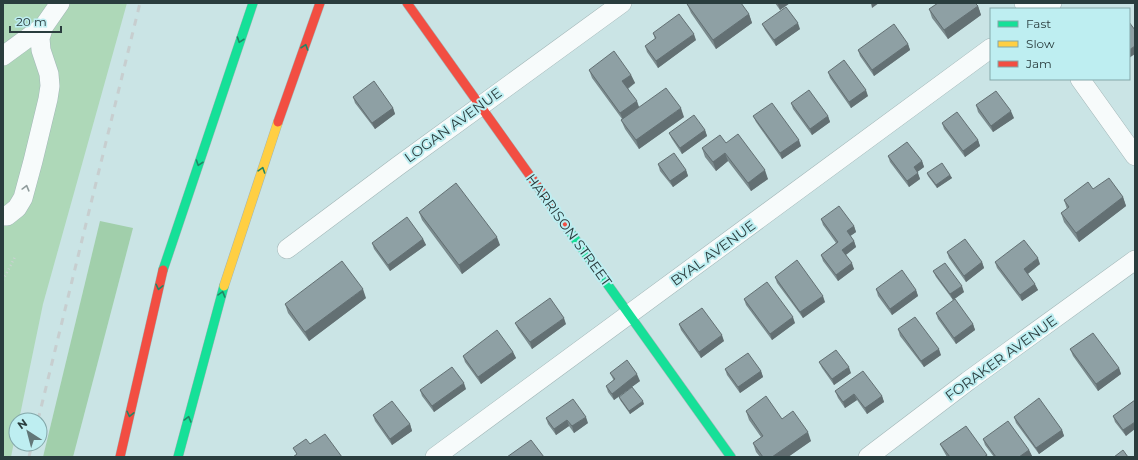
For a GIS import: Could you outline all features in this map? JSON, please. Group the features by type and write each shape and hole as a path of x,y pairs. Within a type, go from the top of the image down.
{"main road":[{"path":"120,457 164,267 253,3"},
{"path":"178,457 222,293 273,137 320,3"},
{"name":"HARRISON STREET","path":"407,3 731,457"}],"street":[{"path":"3,216 7,216 16,208 23,198 50,86 49,74 41,50 40,38 44,26 60,3"},
{"name":"LOGAN AVENUE","path":"287,249 622,3"},
{"path":"3,56 44,26"},
{"name":"BYAL AVENUE","path":"435,457 990,49"},
{"path":"1081,80 1135,156"},
{"name":"FORAKER AVENUE","path":"868,457 968,381 1135,260"}],"path":[{"path":"3,280 15,256"}],"green space":[{"path":"3,3 127,3 43,304 21,412 8,412 8,452 12,452 11,457 3,457"},
{"path":"100,221 133,228 73,457 43,457 44,452 48,452 48,436"}],"building":[{"path":"741,3 749,14 713,40 687,4"},
{"path":"938,3 975,3 978,6 944,30 929,9"},
{"path":"786,7 798,23 774,40 762,24"},
{"path":"679,14 694,34 656,61 645,46 656,38 653,33"},
{"path":"1130,23 1135,30 1135,46 1130,49"},
{"path":"894,24 908,44 872,70 858,50"},
{"path":"614,51 631,75 622,81 637,101 620,113 589,70"},
{"path":"844,60 866,90 849,102 828,72"},
{"path":"374,81 393,108 372,123 353,97"},
{"path":"666,88 681,108 636,140 621,120"},
{"path":"809,90 828,116 810,129 791,103"},
{"path":"996,91 1011,111 991,126 976,105"},
{"path":"772,103 799,140 780,153 753,116"},
{"path":"957,112 978,140 963,151 942,123"},
{"path":"694,115 705,130 680,148 669,133"},
{"path":"738,134 765,170 748,183 725,153 713,162 702,148 720,135 726,143"},
{"path":"907,142 922,161 914,167 918,173 907,181 888,156"},
{"path":"674,153 686,170 670,181 658,164"},
{"path":"942,163 950,175 936,185 927,173"},
{"path":"1109,178 1123,197 1076,233 1061,213 1069,207 1064,200 1088,182 1093,189"},
{"path":"456,183 497,237 459,265 419,212"},
{"path":"839,206 854,226 847,231 854,241 842,250 852,263 836,275 821,255 838,242 821,219"},
{"path":"407,217 423,239 388,265 372,243"},
{"path":"965,239 982,262 964,276 947,252"},
{"path":"1024,240 1038,258 1024,269 1035,284 1020,295 995,262"},
{"path":"797,260 823,296 800,312 775,277"},
{"path":"342,261 363,289 305,332 285,304"},
{"path":"945,263 962,286 950,294 933,271"},
{"path":"902,270 916,290 890,309 876,289"},
{"path":"767,282 793,317 770,334 744,299"},
{"path":"550,298 564,318 530,342 515,323"},
{"path":"955,299 973,324 954,338 936,313"},
{"path":"702,308 722,335 699,352 679,324"},
{"path":"915,317 939,349 921,361 898,329"},
{"path":"497,330 513,352 478,377 463,356"},
{"path":"1093,333 1119,368 1096,384 1070,349"},
{"path":"836,350 849,367 832,379 819,362"},
{"path":"748,353 761,371 738,387 725,369"},
{"path":"627,360 637,374 612,394 606,386 615,379 610,373"},
{"path":"452,367 464,383 432,406 420,390"},
{"path":"863,371 882,396 865,408 854,394 843,402 835,391"},
{"path":"632,387 643,401 629,411 619,397"},
{"path":"766,396 782,419 793,411 808,432 772,457 763,457 753,443 763,436 746,411"},
{"path":"1039,398 1062,430 1036,448 1014,417"},
{"path":"573,399 586,417 572,426 567,420 554,429 546,418"},
{"path":"1135,400 1135,422 1123,430 1113,416"},
{"path":"392,401 410,424 390,439 373,415"},
{"path":"1008,421 1029,450 1019,457 996,457 983,439"},
{"path":"966,426 987,455 984,457 950,457 940,444"},
{"path":"325,434 342,457 293,457 297,454 293,448 306,439 310,444"},
{"path":"531,440 544,457 507,457"},
{"path":"1123,450 1128,457 1114,457"}],"railway":[{"path":"40,412 140,3"},
{"path":"29,457 30,452"}],"traffic: fast":[{"path":"163,270 253,3"},
{"path":"568,229 731,457"},
{"path":"178,457 224,286"}],"traffic: slow":[{"path":"224,286 278,122"}],"traffic: jam":[{"path":"278,122 320,3"},
{"path":"407,3 568,229"},
{"path":"120,457 163,270"}]}
